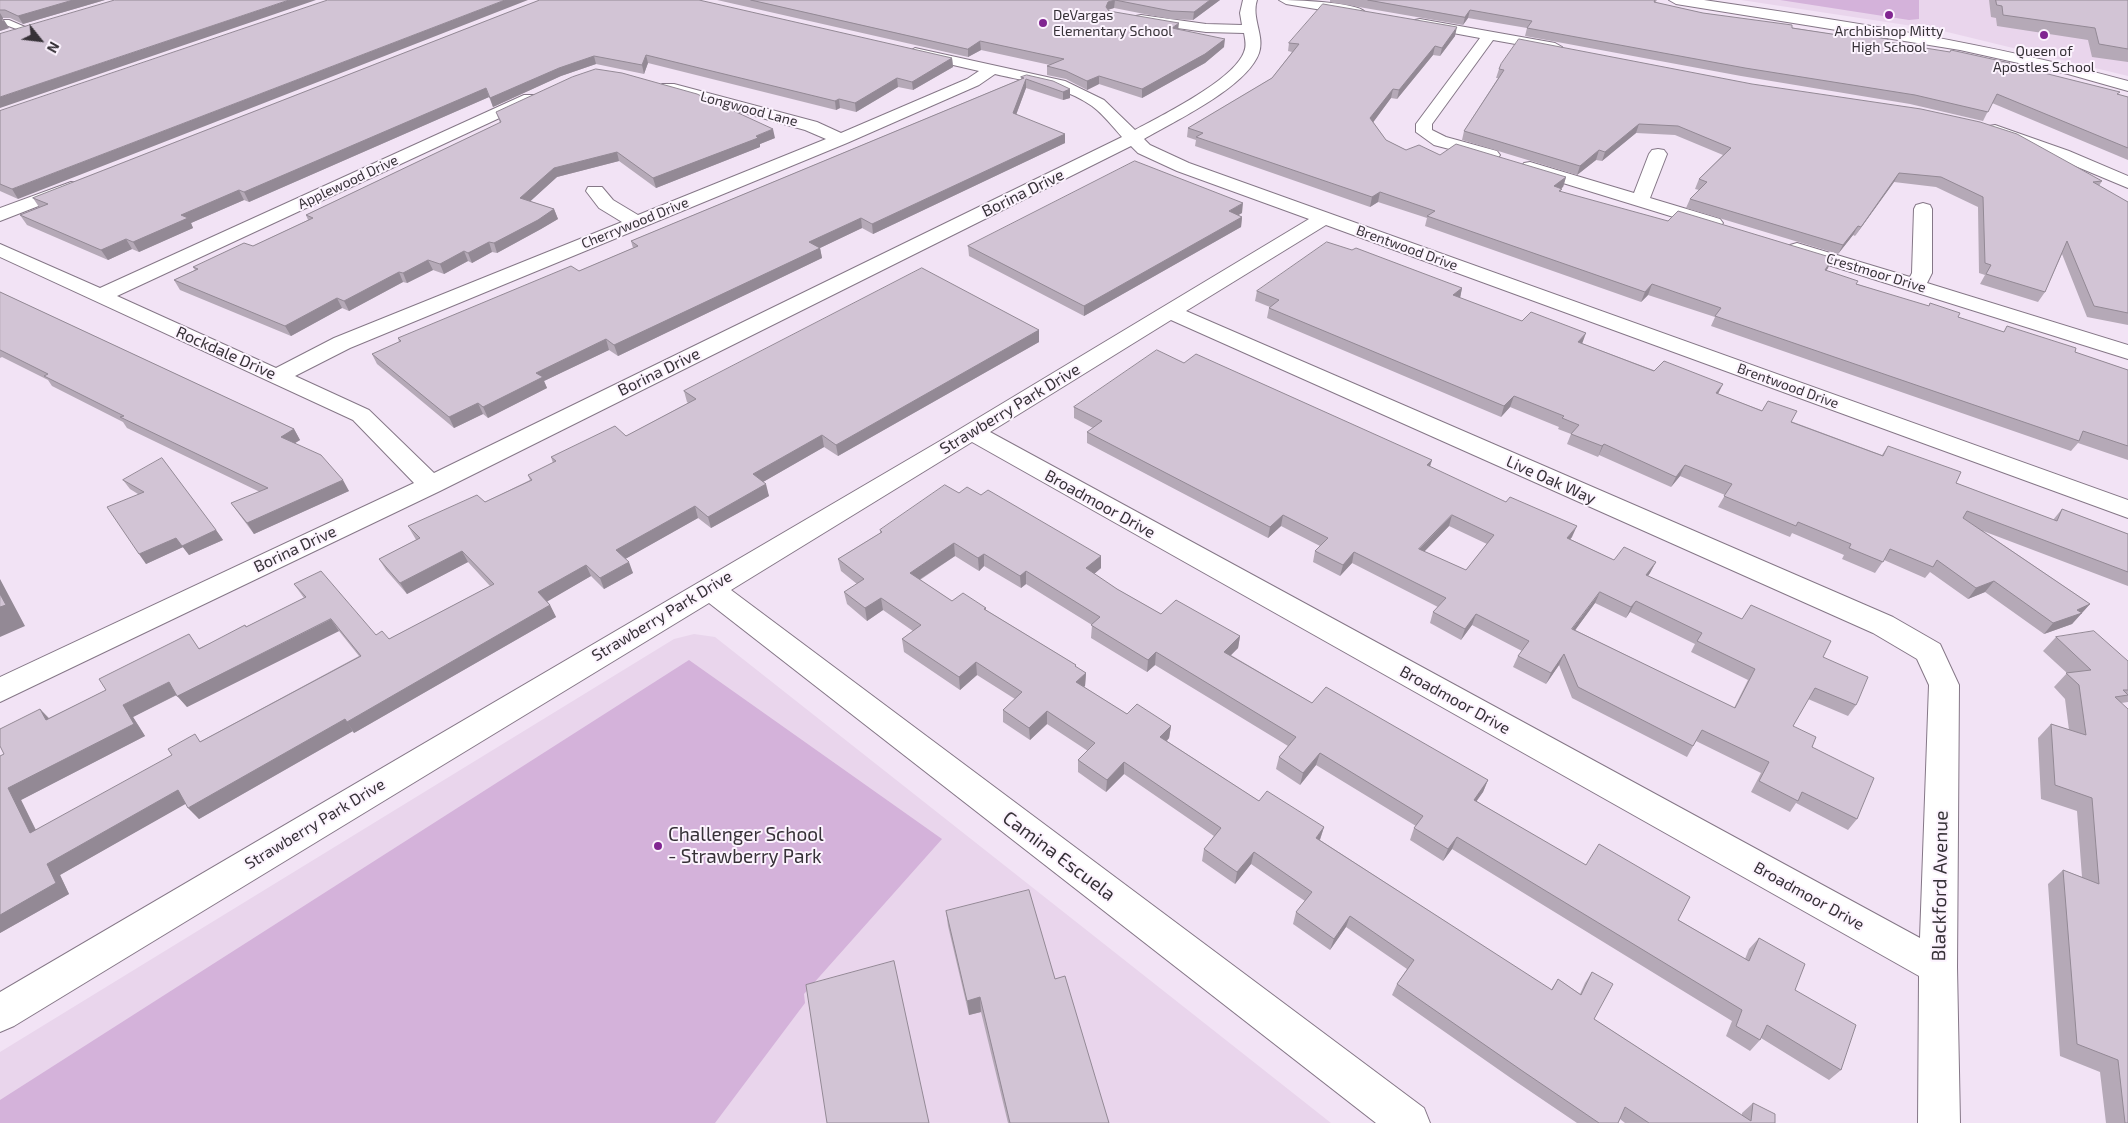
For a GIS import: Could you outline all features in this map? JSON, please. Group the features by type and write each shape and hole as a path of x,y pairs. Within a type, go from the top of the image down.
{"street":[{"name":"Borina Drive","path":"0,690 431,485 1132,138 1237,75 1248,64 1253,42 1246,7 1250,0"},
{"path":"1286,0 1373,15"},
{"path":"1676,0 1959,45 2128,86"},
{"path":"1123,16 1170,25 1249,29"},
{"path":"1402,20 1569,50"},
{"path":"8,29 32,28"},
{"path":"1490,35 1424,124 1424,132 1440,141 1735,230"},
{"name":"Brentwood Drive","path":"896,47 1059,84 1080,93 1098,104 1147,151 1183,167 2128,509"},
{"name":"Cherrywood Drive","path":"277,376 342,343 841,139 973,82 993,69"},
{"name":"Longwood Lane","path":"654,83 811,126 841,139"},
{"name":"Applewood Drive","path":"100,296 550,89"},
{"path":"1979,125 2037,143 2128,183"},
{"path":"1640,201 1658,154"},
{"path":"0,215 83,182"},
{"path":"595,191 606,204 636,222"},
{"path":"1916,286 1922,273 1923,209"},
{"name":"Strawberry Park Drive","path":"0,1013 972,432 1324,218"},
{"name":"Crestmoor Drive","path":"1783,245 2128,352"},
{"name":"Rockdale Drive","path":"0,250 362,415 431,485"},
{"name":"Live Oak Way","path":"1170,312 1883,625 1929,652"},
{"name":"Broadmoor Drive","path":"972,432 1938,967"},
{"name":"Camina Escuela","path":"709,588 1409,1123"},
{"name":"Blackford Avenue","path":"1929,652 1944,685 1938,967 1939,1123"}],"shaded area":[{"name":"Queen of Apostles School","path":"1741,0 2128,0 2128,76 1939,30"},
{"path":"1780,0 1919,0 1919,19 1909,20"},
{"name":"Challenger School - Strawberry Park","path":"694,634 715,637 1331,1123 0,1123 0,1052 674,639"},
{"name":"Challenger School - Strawberry Park","path":"689,660 942,839 804,994 805,1003 715,1123 0,1123 0,1100"}],"building":[{"path":"0,0 73,0 18,16 5,10 0,10"},
{"path":"115,0 289,0 0,97 0,34"},
{"path":"328,0 505,0 12,189 0,184 0,111"},
{"path":"540,0 699,0 952,58 912,82 897,78 855,103 839,99 835,101 646,55 642,65 594,56 559,68 490,98 486,88 244,192 239,190 181,215 188,218 133,242 126,239 101,250 20,215 48,204 33,198"},
{"path":"751,0 1115,0 1108,2 1106,7 1109,11 1179,23 1172,28 1225,39 1205,54 1142,89 1099,76 1087,81 1066,71 1047,66 1064,59 980,41 968,49"},
{"path":"1115,0 1210,0 1194,12 1171,11"},
{"path":"1368,0 1655,0 1654,2 1703,13 1792,25 1792,28 1845,36 1846,33 1888,39 1888,42 1950,52 1951,50 2010,63 2008,64 2120,92 2117,94 2128,97 2128,148 1997,94 1988,112 1915,95 1745,68 1527,28 1532,21 1470,10 1465,17"},
{"path":"1996,0 2128,0 2128,49 2099,44 2095,28 2003,15 2002,6 1997,5"},
{"path":"1323,4 1457,27 1442,48 1435,46 1399,90 1393,89 1370,118 1386,140 1406,150 1419,145 1440,155 1456,144 1566,177 1554,186 1562,189 1559,191 1668,221 1678,211 1833,258 1825,270 1858,281 1856,284 1929,306 1930,303 1960,313 1958,317 2004,332 2007,326 2076,348 2075,352 2128,370 2128,446 2083,431 2079,441 1715,316 1721,308 1652,284 1645,292 1427,216 1435,211 1380,192 1372,197 1196,137 1203,133 1188,128 1272,78 1299,44 1289,43"},
{"path":"1519,39 1752,84 1921,109 1980,122 2017,134 2102,181 2093,182 2128,202 2128,313 2094,306 2067,241 2045,292 1986,274 1991,265 1985,263 1983,197 1941,177 1899,173 1861,227 1858,226 1843,245 1690,199 1707,182 1699,179 1731,148 1678,126 1639,124 1605,152 1599,150 1580,166 1464,131 1504,70 1499,69 1501,64"},
{"path":"596,69 622,73 697,94 773,129 756,136 758,138 653,178 617,152 554,168 520,198 554,209 538,220 494,243 489,242 468,253 464,251 440,264 428,260 403,273 399,272 344,301 337,298 285,326 174,280 198,269 193,267 244,243 253,246 313,218 306,215 501,122 496,112 572,77"},
{"path":"1027,75 1053,81 1070,89 1063,92 1026,79 1013,113 1065,134 872,224 861,218 809,242 820,248 614,345 606,339 536,373 543,377 483,407 478,403 449,417 372,354 401,341 398,338 571,266 579,271 638,246 631,241 1024,78 1021,77"},
{"path":"1135,161 1243,203 1229,211 1242,217 1084,306 968,246"},
{"path":"1327,242 1352,250 1356,248 1462,288 1453,295 1522,321 1531,312 1586,333 1578,342 1654,371 1664,361 1723,384 1716,393 1762,411 1768,401 1797,411 1791,422 1883,456 1888,446 1961,472 1956,483 2057,521 2062,509 2128,534 2128,572 1967,511 1963,518 2090,604 2077,610 2082,613 2053,623 1994,581 1976,588 1937,560 1933,567 1890,549 1883,562 1849,548 1851,544 1798,522 1796,526 1724,496 1732,484 1685,465 1676,477 1604,444 1602,446 1571,434 1579,425 1562,418 1564,416 1514,396 1504,406 1269,308 1279,300 1257,291"},
{"path":"922,268 1039,330 836,445 822,435 753,474 766,484 708,517 695,506 616,550 629,562 600,578 586,565 538,592 550,605 347,722 345,719 188,808 178,790 47,864 56,883 0,915 0,756 4,754 0,746 0,729 40,709 46,720 106,690 99,679 189,634 199,649 245,625 246,627 306,597 294,584 321,571 376,635 382,631 389,639 494,584 462,551 400,583 379,559 420,538 408,526 477,495 485,502 532,480 528,475 556,461 551,457 615,426 626,436 696,399 684,391","holes":["331,619 361,656 200,742 195,734 168,749 172,755 30,833 8,788 134,724 123,705 169,682 177,696"]},
{"path":"0,292 294,429 281,437 321,455 343,480 247,523 231,503 268,488 120,417 124,416 44,376 48,374 0,350"},
{"path":"1157,350 1184,363 1196,354 1432,460 1427,465 1506,502 1510,497 1577,526 1567,538 1614,560 1624,547 1656,562 1646,575 1742,619 1751,605 1831,641 1823,657 1868,677 1858,701 1856,705 1815,688 1793,726 1816,737 1812,747 1874,778 1857,819 1802,792 1798,801 1759,781 1769,762 1702,730 1693,746 1578,687 1564,654 1551,673 1518,656 1529,641 1476,614 1465,629 1433,612 1446,598 1354,552 1343,565 1315,551 1328,538 1283,515 1270,527 1087,432 1102,421 1074,407","holes":["1452,515 1494,535 1466,570 1419,549","1600,592 1631,607 1636,601 1702,633 1697,641 1755,669 1735,708 1572,629"]},
{"path":"162,458 216,530 182,546 176,538 139,554 107,507 144,492 123,480"},
{"path":"945,485 959,493 967,487 981,495 988,490 1101,556 1086,568 1117,589 1161,614 1176,600 1240,636 1224,652 1312,703 1326,687 1488,780 1474,800 1586,865 1599,844 1690,897 1678,920 1749,961 1759,938 1805,964 1795,990 1856,1025 1841,1070 1767,1025 1760,1040 1736,1026 1742,1010 1457,837 1448,849 1414,828 1423,816 1320,753 1303,773 1279,757 1296,737 1156,652 1148,660 1091,625 1100,617 1026,571 1020,576 984,554 978,558 954,543 910,573 952,601 963,593 986,608 984,609 1076,665 1086,673 1076,682 1127,714 1137,704 1171,726 1160,737 1259,801 1267,791 1324,827 1316,838 1552,990 1558,979 1581,995 1592,972 1613,984 1594,1019 1751,1121 1753,1103 1775,1114 1775,1123 1649,1123 1625,1107 1618,1123 1599,1123 1397,984 1414,960 1350,916 1334,939 1296,912 1312,892 1254,852 1237,872 1204,849 1221,828 1124,762 1107,780 1078,760 1095,743 1047,711 1029,728 1003,710 1022,692 976,662 959,677 902,639 921,625 881,598 865,608 844,592 864,579 838,559 882,532 880,530"},
{"path":"0,594 6,605 0,607"},
{"path":"2094,631 2128,661 2128,690 2123,690 2128,695 2115,697 2128,709 2128,1123 2125,1123 2118,1060 2077,1044 2063,870 2099,884 2092,798 2055,785 2051,724 2086,735 2079,685 2066,673 2091,670 2056,637"},
{"path":"1029,890 1055,979 1065,976 1109,1123 1010,1123 980,997 967,1001 946,911"},
{"path":"894,961 929,1123 827,1123 806,985"}],"place":[{"name":"Archbishop Mitty High School","path":"1889,15"},
{"name":"DeVargas Elementary School","path":"1043,23"},
{"name":"Queen of Apostles School","path":"2044,35"},
{"name":"Challenger School - Strawberry Park","path":"658,846"}]}
